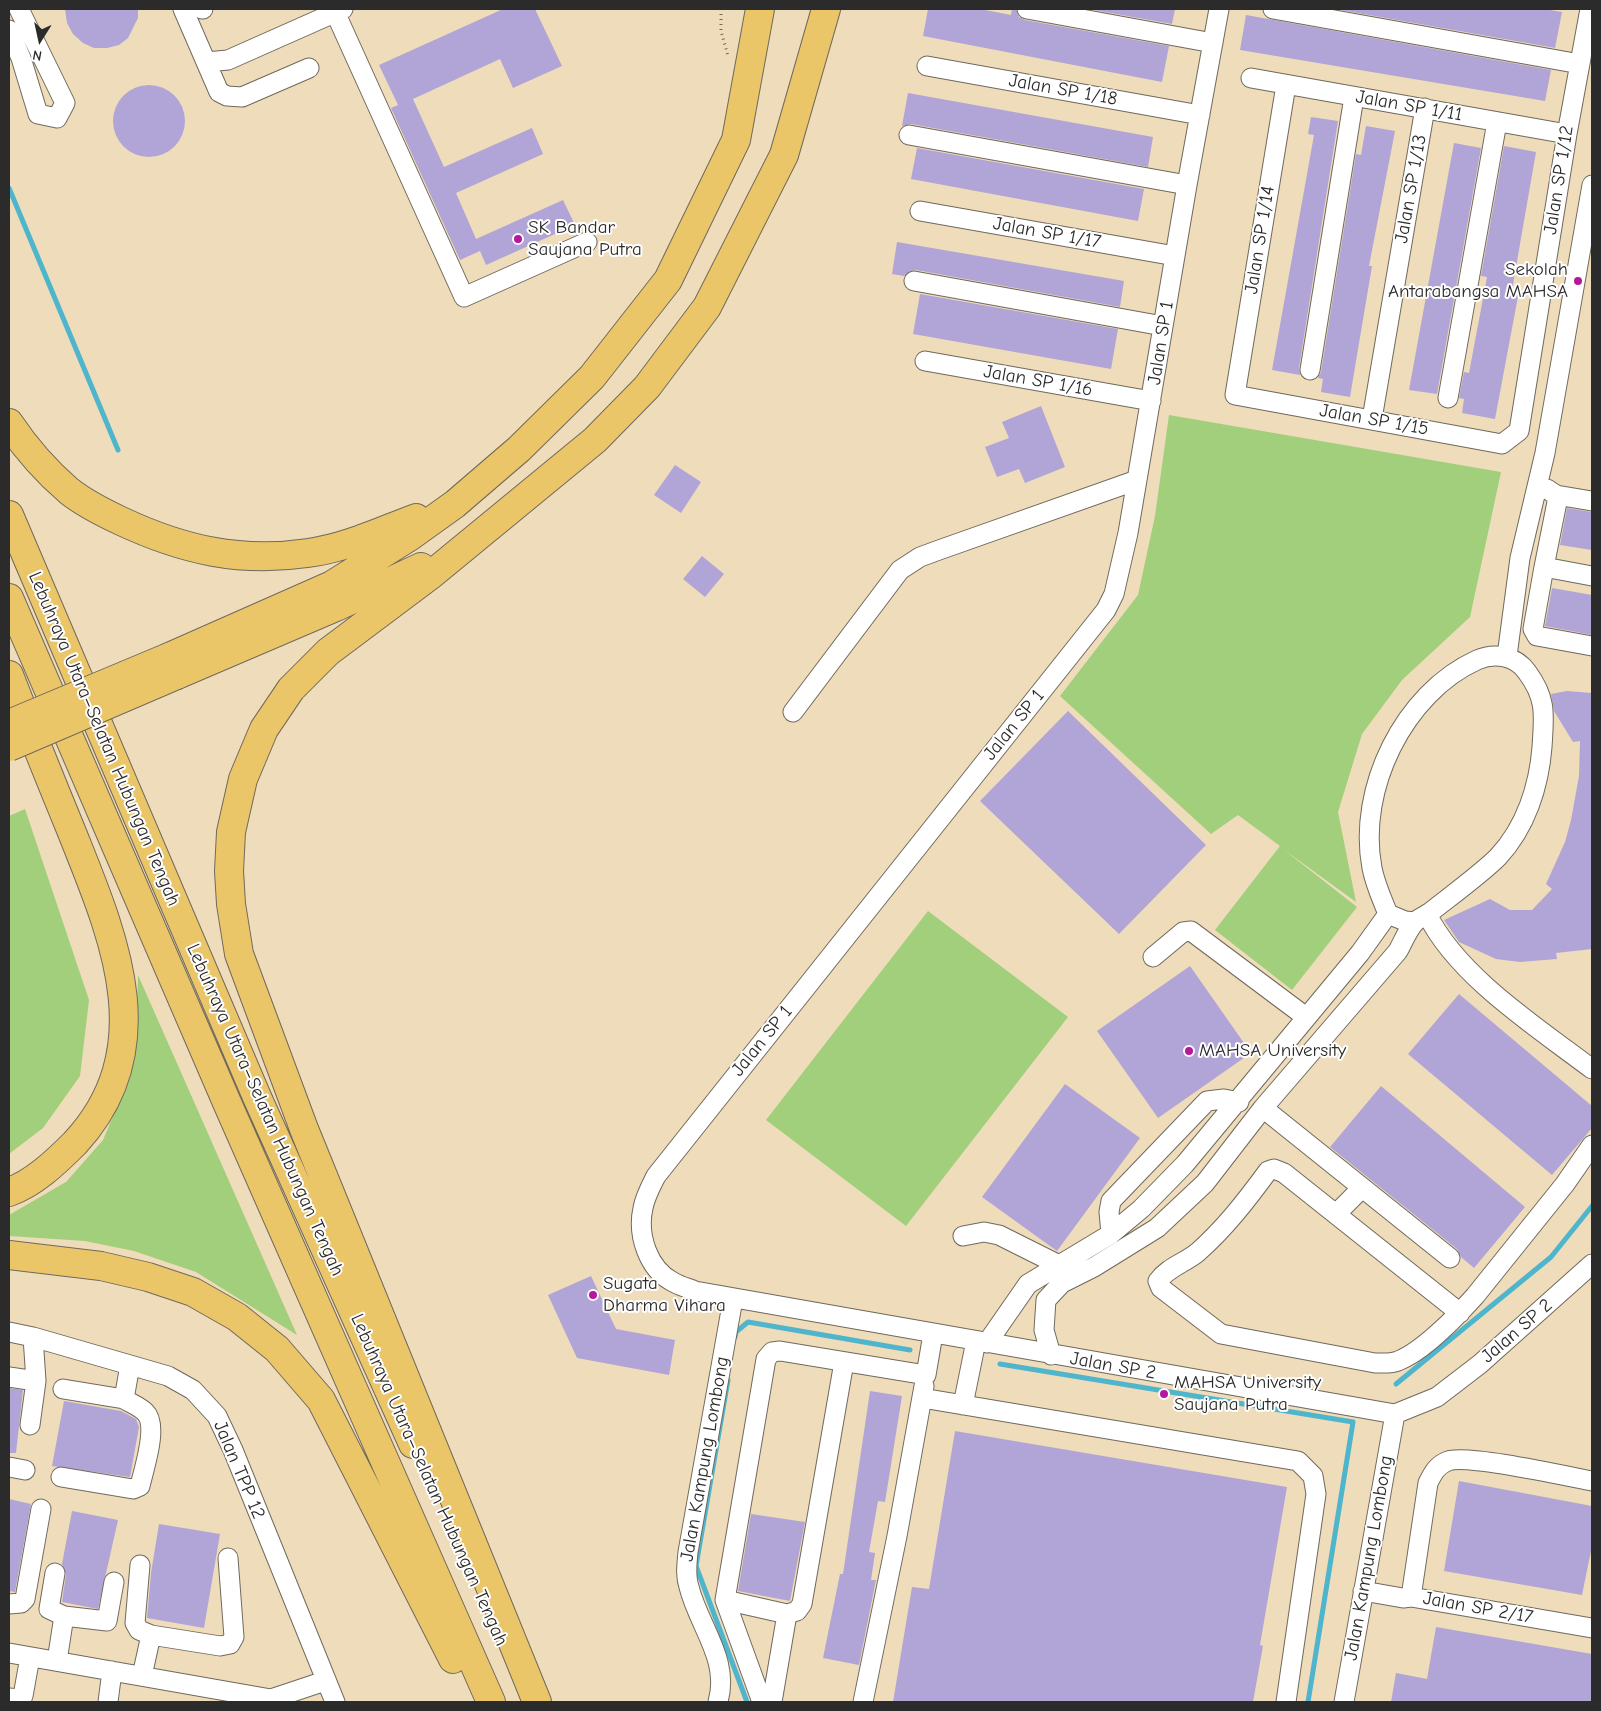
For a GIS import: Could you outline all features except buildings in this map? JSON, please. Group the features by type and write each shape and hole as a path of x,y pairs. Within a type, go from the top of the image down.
{"highway":[{"path":"9,747 332,585 409,537 454,504 519,449 592,377 668,280 736,140 760,9"},
{"path":"537,1702 304,1129 239,954 231,904 229,871 231,832 243,779 264,729 291,689 328,652 461,548 594,440 648,387 708,307 784,155 826,9"},
{"path":"9,423 37,458 70,492 108,515 150,534 188,547 225,555 270,557 310,553 364,539 454,504"},
{"name":"Lebuhraya Utara–Selatan Hubungan Tengah","path":"9,515 257,1097 528,1702"},
{"path":"9,724 336,606 461,548"},
{"name":"Lebuhraya Utara–Selatan Hubungan Tengah","path":"9,598 224,1096 491,1702"},
{"path":"9,675 105,916 118,961 125,1001 124,1027 119,1061 106,1099 84,1133 58,1160 21,1188 9,1192"},
{"path":"9,1255 101,1266 148,1277 193,1292 237,1317 277,1349 321,1400 476,1702"}],"street":[{"path":"9,30 21,58 38,114 57,118 65,103 19,9"},
{"path":"183,9 219,92 227,96 242,97 309,68"},
{"path":"1027,9 1213,43"},
{"name":"Jalan SP 1","path":"733,1298 695,1291 672,1282 654,1265 645,1247 641,1227 643,1207 656,1176 1106,610 1114,594 1121,568 1137,480 1219,9"},
{"path":"1273,9 1580,64"},
{"name":"Jalan SP 1/12","path":"1511,438 1518,431 1566,134 1590,9"},
{"path":"206,62 228,60 339,11 464,297 587,242"},
{"name":"Jalan SP 1/18","path":"926,66 1200,115"},
{"name":"Jalan SP 1/11","path":"1251,78 1566,134"},
{"name":"Jalan SP 1/14","path":"1235,395 1286,84"},
{"path":"1310,370 1354,97"},
{"name":"Jalan SP 1/13","path":"1372,419 1425,108"},
{"path":"1448,398 1497,122"},
{"path":"909,135 1187,185"},
{"path":"1507,656 1520,558 1545,453 1592,185"},
{"name":"Jalan SP 1/17","path":"920,211 1175,256"},
{"path":"914,281 1164,326"},
{"name":"Jalan SP 1/16","path":"925,361 1151,401"},
{"name":"Jalan SP 1/15","path":"1235,395 1502,444 1511,438"},
{"path":"793,712 900,570 920,557 1137,480"},
{"path":"1536,488 1548,489 1556,495 1592,501"},
{"path":"1556,495 1557,502 1533,629 1537,636 1592,646"},
{"path":"1544,567 1592,576"},
{"path":"1051,1355 1044,1330 1046,1300 1062,1283 1094,1267 1157,1228 1205,1183 1263,1108 1398,951 1421,918 1498,857 1519,829 1535,791 1541,762 1544,704 1537,686 1521,664 1507,656 1483,657 1449,676 1420,702 1401,727 1387,758 1374,795 1370,833 1372,867 1388,914 1405,921 1421,918"},
{"path":"963,1405 982,1342 1028,1284 1111,1234 1141,1209 1185,1164 1239,1102 1270,1059 1360,953 1388,914"},
{"path":"1421,918 1493,992 1592,1069"},
{"path":"1154,956 1183,932 1191,931 1306,1017"},
{"path":"1111,1234 1109,1212 1111,1201 1207,1101 1224,1098 1239,1102"},
{"path":"1263,1108 1450,1258"},
{"path":"1460,1313 1284,1173 1274,1169 1268,1171 1222,1232 1192,1257 1163,1273 1158,1281 1161,1288 1221,1334 1375,1362 1398,1361 1426,1342 1460,1313 1565,1184 1592,1145"},
{"path":"1336,1214 1362,1188"},
{"path":"963,1236 984,1232 1000,1234 1059,1265"},
{"name":"Jalan SP 2","path":"733,1298 1395,1414 1437,1397 1480,1364 1592,1264"},
{"name":"Jalan Kampung Lombong","path":"718,1702 722,1686 721,1668 689,1589 686,1574 688,1552 733,1298"},
{"name":"Jalan TPP 12","path":"9,1332 168,1376 193,1390 217,1416 233,1450 335,1702"},
{"path":"863,1702 933,1334"},
{"path":"30,1425 36,1381 32,1337"},
{"path":"762,1702 725,1600 766,1358 772,1352 780,1351 926,1375"},
{"path":"725,1600 787,1614 797,1611 802,1604 844,1362"},
{"path":"124,1399 130,1365"},
{"path":"9,1377 36,1381"},
{"path":"62,1477 133,1489 140,1486 151,1434 150,1421 145,1412 124,1399 63,1389"},
{"path":"922,1398 1298,1461 1313,1476 1316,1494 1286,1702"},
{"name":"Jalan Kampung Lombong","path":"1344,1702 1395,1414"},
{"path":"1411,1597 1428,1483 1433,1472 1440,1465 1449,1460 1476,1460 1592,1481"},
{"path":"9,1604 21,1603 25,1599 41,1509"},
{"path":"140,1566 135,1623 139,1630 151,1635 220,1646 230,1644 234,1637 228,1558"},
{"path":"55,1573 49,1608 64,1616 107,1621 114,1582"},
{"name":"Jalan SP 2/17","path":"1363,1591 1404,1598 1411,1597 1592,1628"},
{"path":"772,1702 787,1614"},
{"path":"57,1661 64,1616"},
{"path":"142,1676 151,1635"},
{"path":"9,1653 142,1676 200,1694 271,1701 325,1681"},
{"path":"9,1698 18,1699 23,1696 30,1657"},
{"path":"108,1702 112,1671"}],"green space":[{"path":"1169,415 1501,472 1470,617 1402,680 1362,734 1338,812 1356,902 1283,849 1357,907 1292,990 1215,930 1280,846 1238,815 1211,834 1060,696 1138,595 1155,516"},
{"path":"25,809 89,1000 80,1076 43,1128 9,1154 9,816"},
{"path":"928,911 1068,1017 906,1226 766,1120"},
{"path":"138,975 297,1335 196,1272 134,1251 85,1241 9,1236 9,1215 66,1182 103,1140 125,1088 136,1047"}],"waterway":[{"path":"9,188 118,450"},
{"path":"1396,1384 1551,1257 1592,1206"},
{"path":"735,1337 736,1332 748,1322 910,1350"},
{"path":"1000,1364 1353,1422 1308,1702"},
{"path":"728,1380 696,1566 747,1702"}],"place":[{"name":"SK Bandar Saujana Putra","path":"518,239"},
{"name":"Sekolah Antarabangsa MAHSA","path":"1578,281"},
{"name":"MAHSA University","path":"1189,1051"},
{"name":"Sugata Dharma Vihara","path":"593,1295"},
{"name":"MAHSA University Saujana Putra","path":"1164,1394"}]}
